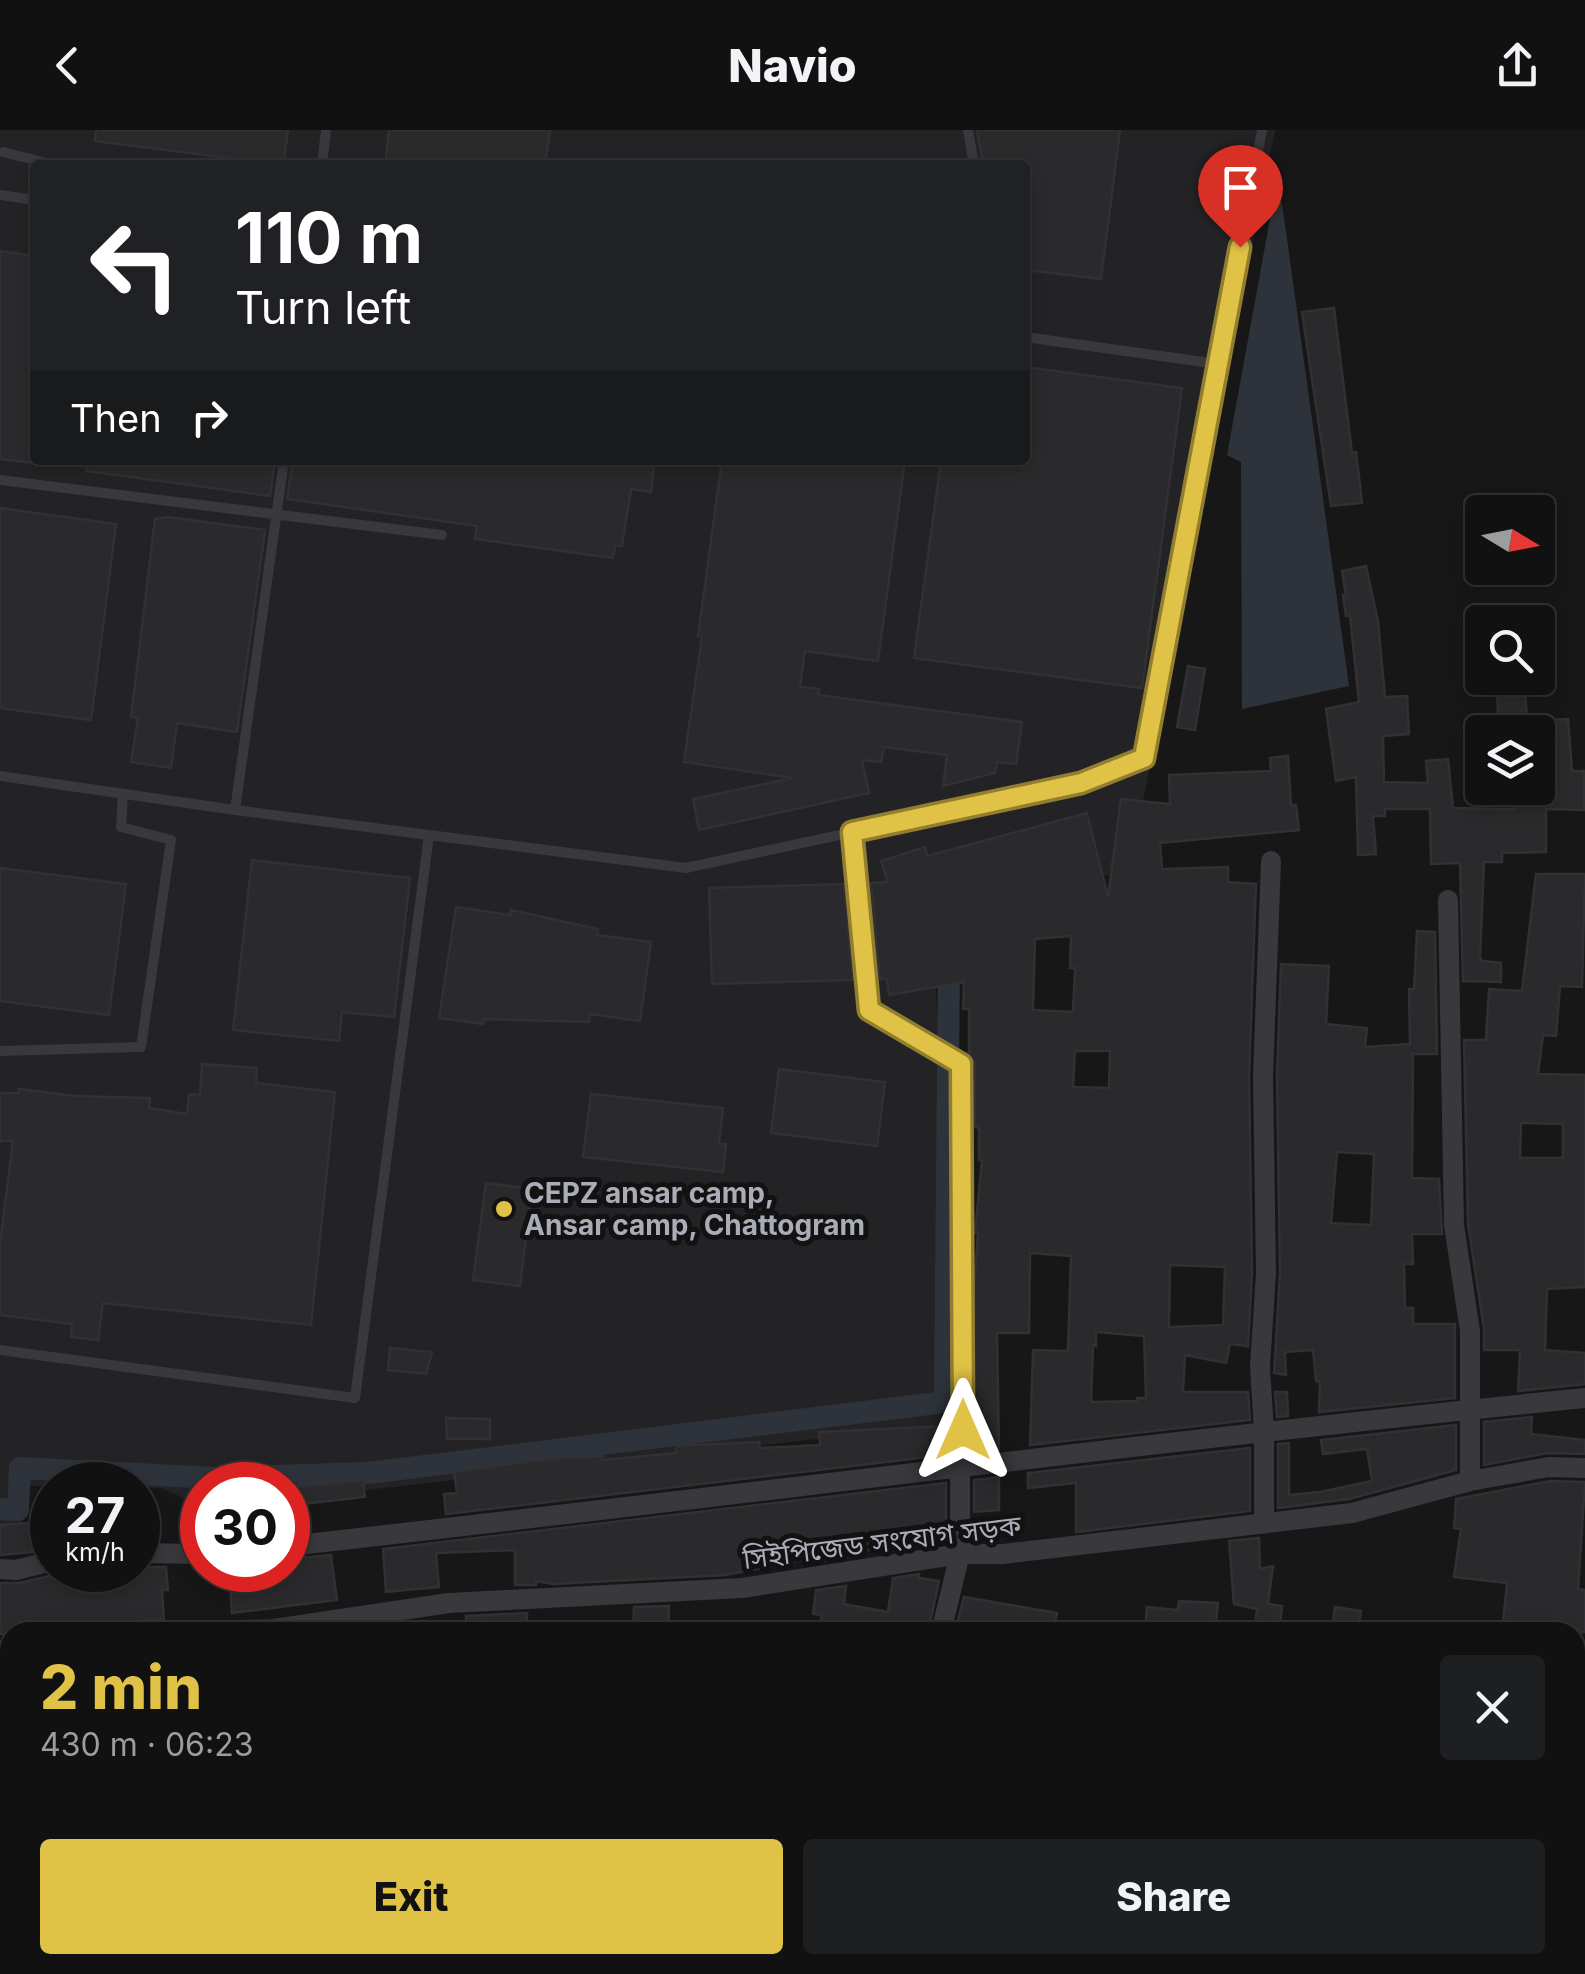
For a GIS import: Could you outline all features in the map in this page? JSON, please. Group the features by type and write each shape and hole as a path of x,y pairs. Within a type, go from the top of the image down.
{"street":[{"path":"852,832 869,1010 961,1064 963,1467 960,1554 944,1622"},
{"path":"1264,1524 1260,1368 1266,1272 1263,1076 1271,860"},
{"path":"1448,900 1454,1225 1470,1331 1470,1481"},
{"path":"310,1543 1264,1431 1585,1398"},
{"name":"সিইপিজেড সংযোগ সড়ক","path":"319,1622 449,1602 742,1588 960,1554 1004,1554 1352,1513 1470,1481 1549,1467 1585,1468"},
{"path":"0,1570 30,1566"}],"lane":[{"path":"323,160 326,130"},
{"path":"968,130 973,160"},
{"path":"0,776 686,868 1081,783 1144,758 1262,130"},
{"path":"0,168 1,151 35,160"},
{"path":"0,196 30,199"},
{"path":"1030,338 1218,364"},
{"path":"236,810 283,465"},
{"path":"0,480 442,534"},
{"path":"0,1051 141,1047 171,840 120,827 123,794"},
{"path":"0,1350 355,1398 429,836"}],"shaded area":[{"path":"0,130 1275,130 1129,873 932,895 938,1035 941,1425 310,1497 310,1462 180,1462 180,1497 160,1488 160,1462 30,1462 30,1486 25,1486 22,1529 0,1528"},
{"path":"1274,197 1282,203 1349,686 1242,709 1241,462 1227,455"}],"building":[{"path":"96,130 288,130 284,160 244,160 95,141"},
{"path":"389,130 550,130 546,160 386,160"},
{"path":"977,130 1120,130 1101,279 1030,271 1030,160 982,160"},
{"path":"0,251 30,255 30,462 0,459"},
{"path":"1334,308 1362,503 1331,506 1302,312"},
{"path":"1030,368 1182,388 1142,688 914,658 940,465 1030,465"},
{"path":"87,465 274,465 270,496 86,471"},
{"path":"292,465 654,465 651,492 631,489 622,546 615,546 613,558 475,539 477,526 287,499"},
{"path":"721,465 904,465 878,661 805,651 800,687 819,689 818,695 1022,722 1016,764 997,762 995,773 943,786 947,755 884,747 881,762 862,760 869,793 699,830 693,799 793,778 684,762 702,637 698,636"},
{"path":"0,508 116,524 91,720 0,708"},
{"path":"168,517 265,530 237,732 177,723 171,768 131,762 138,718 131,717 155,519"},
{"path":"1366,566 1378,621 1385,697 1407,696 1409,734 1383,736 1384,782 1428,783 1426,761 1448,759 1453,808 1555,805 1555,720 1568,719 1572,771 1584,771 1584,810 1546,809 1546,852 1502,853 1502,862 1484,862 1480,957 1482,961 1501,963 1501,982 1463,981 1460,863 1431,864 1430,809 1385,809 1385,816 1373,816 1376,854 1358,855 1356,777 1336,781 1326,709 1359,702 1342,571"},
{"path":"1188,666 1205,669 1195,730 1177,727"},
{"path":"1497,695 1525,695 1527,715 1498,715"},
{"path":"1288,756 1291,805 1296,805 1299,830 1160,843 1162,869 1228,867 1228,882 1256,884 1249,1076 1252,1273 1248,1346 1230,1344 1226,1363 1185,1355 1183,1392 1248,1392 1250,1420 1030,1445 1033,1350 1068,1351 1071,1256 1030,1253 1029,1333 997,1333 999,1449 974,1452 975,1233 982,1160 979,1128 975,1127 975,1064 969,1053 969,1009 963,1009 964,982 889,995 887,979 880,979 871,883 888,882 881,861 925,847 927,856 1087,813 1108,897 1121,799 1170,804 1169,775 1271,771 1270,758","holes":["1071,936 1070,968 1075,968 1073,1012 1033,1010 1035,939","1075,1051 1110,1051 1109,1088 1073,1087","1170,1265 1225,1267 1223,1325 1169,1327","1096,1332 1144,1336 1146,1398 1091,1402 1093,1345 1096,1346"]},
{"path":"252,860 410,878 394,1017 342,1012 339,1041 233,1030"},
{"path":"0,868 126,884 109,1015 0,1001"},
{"path":"1536,874 1585,874 1582,987 1560,986 1556,1036 1543,1035 1538,1074 1585,1075 1585,1287 1547,1289 1545,1350 1585,1353 1585,1384 1518,1391 1520,1350 1484,1350 1468,1224 1464,1040 1486,1040 1489,989 1522,991","holes":["1521,1123 1563,1124 1563,1158 1520,1158"]},
{"path":"844,884 853,980 712,984 709,888"},
{"path":"456,907 510,915 511,910 598,929 597,935 651,942 640,1021 590,1014 589,1022 484,1019 483,1024 439,1018"},
{"path":"1417,931 1435,932 1437,1054 1413,1054 1412,1178 1439,1179 1442,1234 1412,1234 1413,1264 1404,1264 1405,1308 1413,1308 1413,1324 1455,1324 1455,1398 1319,1412 1320,1382 1316,1381 1313,1350 1285,1352 1286,1375 1274,1373 1280,1273 1277,1076 1281,964 1329,966 1326,1024 1367,1028 1365,1047 1410,1044 1409,989 1414,989","holes":["1337,1152 1374,1154 1371,1225 1331,1223"]},
{"path":"202,1064 257,1068 256,1083 335,1092 311,1325 103,1303 98,1340 71,1337 72,1324 0,1315 0,1243 13,1141 0,1141 0,1093 19,1093 19,1089 76,1096 150,1098 149,1108 187,1114 189,1094 200,1095"},
{"path":"779,1069 885,1082 877,1146 771,1133"},
{"path":"591,1094 723,1108 719,1144 726,1144 723,1172 583,1157"},
{"path":"486,1183 532,1189 520,1286 473,1280"},
{"path":"390,1348 432,1352 426,1374 388,1370"},
{"path":"1275,1392 1287,1392 1288,1416 1277,1417"},
{"path":"1532,1417 1531,1434 1585,1440 1585,1454 1547,1453 1484,1465 1484,1422"},
{"path":"446,1418 490,1419 490,1439 447,1439"},
{"path":"1456,1425 1456,1470 1349,1499 1278,1508 1278,1444 1289,1443 1289,1495 1320,1492 1372,1481 1367,1449 1323,1454 1321,1440"},
{"path":"946,1426 946,1455 446,1514 444,1494 457,1493 454,1472 548,1459 602,1456 602,1460 676,1453 676,1446 759,1442 760,1448 820,1445 819,1432"},
{"path":"1250,1448 1250,1511 1076,1532 1076,1483 1028,1488 1028,1473"},
{"path":"999,1477 999,1510 974,1512 974,1480"},
{"path":"363,1480 365,1497 310,1503 310,1486"},
{"path":"1550,1481 1585,1482 1578,1589 1585,1590 1585,1622 1503,1622 1507,1583 1454,1577 1461,1529 1454,1528 1456,1499"},
{"path":"946,1483 946,1542 897,1550 850,1550 849,1557 818,1562 819,1557 725,1575 553,1584 536,1581 536,1585 515,1585 515,1550 436,1553 439,1587 386,1592 383,1549"},
{"path":"30,1523 30,1552 0,1555 0,1525"},
{"path":"1259,1538 1260,1569 1273,1566 1268,1604 1282,1606 1280,1622 1255,1622 1257,1609 1234,1604 1229,1541"},
{"path":"331,1555 337,1600 232,1613 231,1592 310,1592 310,1557"},
{"path":"160,1567 166,1567 168,1590 162,1590 164,1619 0,1622 0,1583 30,1580 30,1592 160,1592"},
{"path":"919,1574 919,1578 939,1581 930,1622 820,1622 822,1615 813,1614 816,1590 846,1586 844,1604 888,1612 893,1578"},
{"path":"964,1597 1057,1613 1055,1622 958,1622"},
{"path":"1179,1601 1218,1603 1216,1622 1146,1622 1147,1607 1178,1610"},
{"path":"669,1606 668,1622 633,1622 634,1607"},
{"path":"1335,1607 1361,1611 1359,1622 1333,1622"},
{"path":"527,1613 527,1622 466,1622 466,1616"}],"waterway":[{"path":"0,1509 18,1510 20,1468 214,1478 368,1473 945,1402 949,961"}],"place":[{"name":"CEPZ ansar camp, Ansar camp, Chattogram","path":"504,1209"}],"route":[{"path":"963,1430 961,1064 869,1010 852,832 1081,783 1144,758 1240,247"}]}
